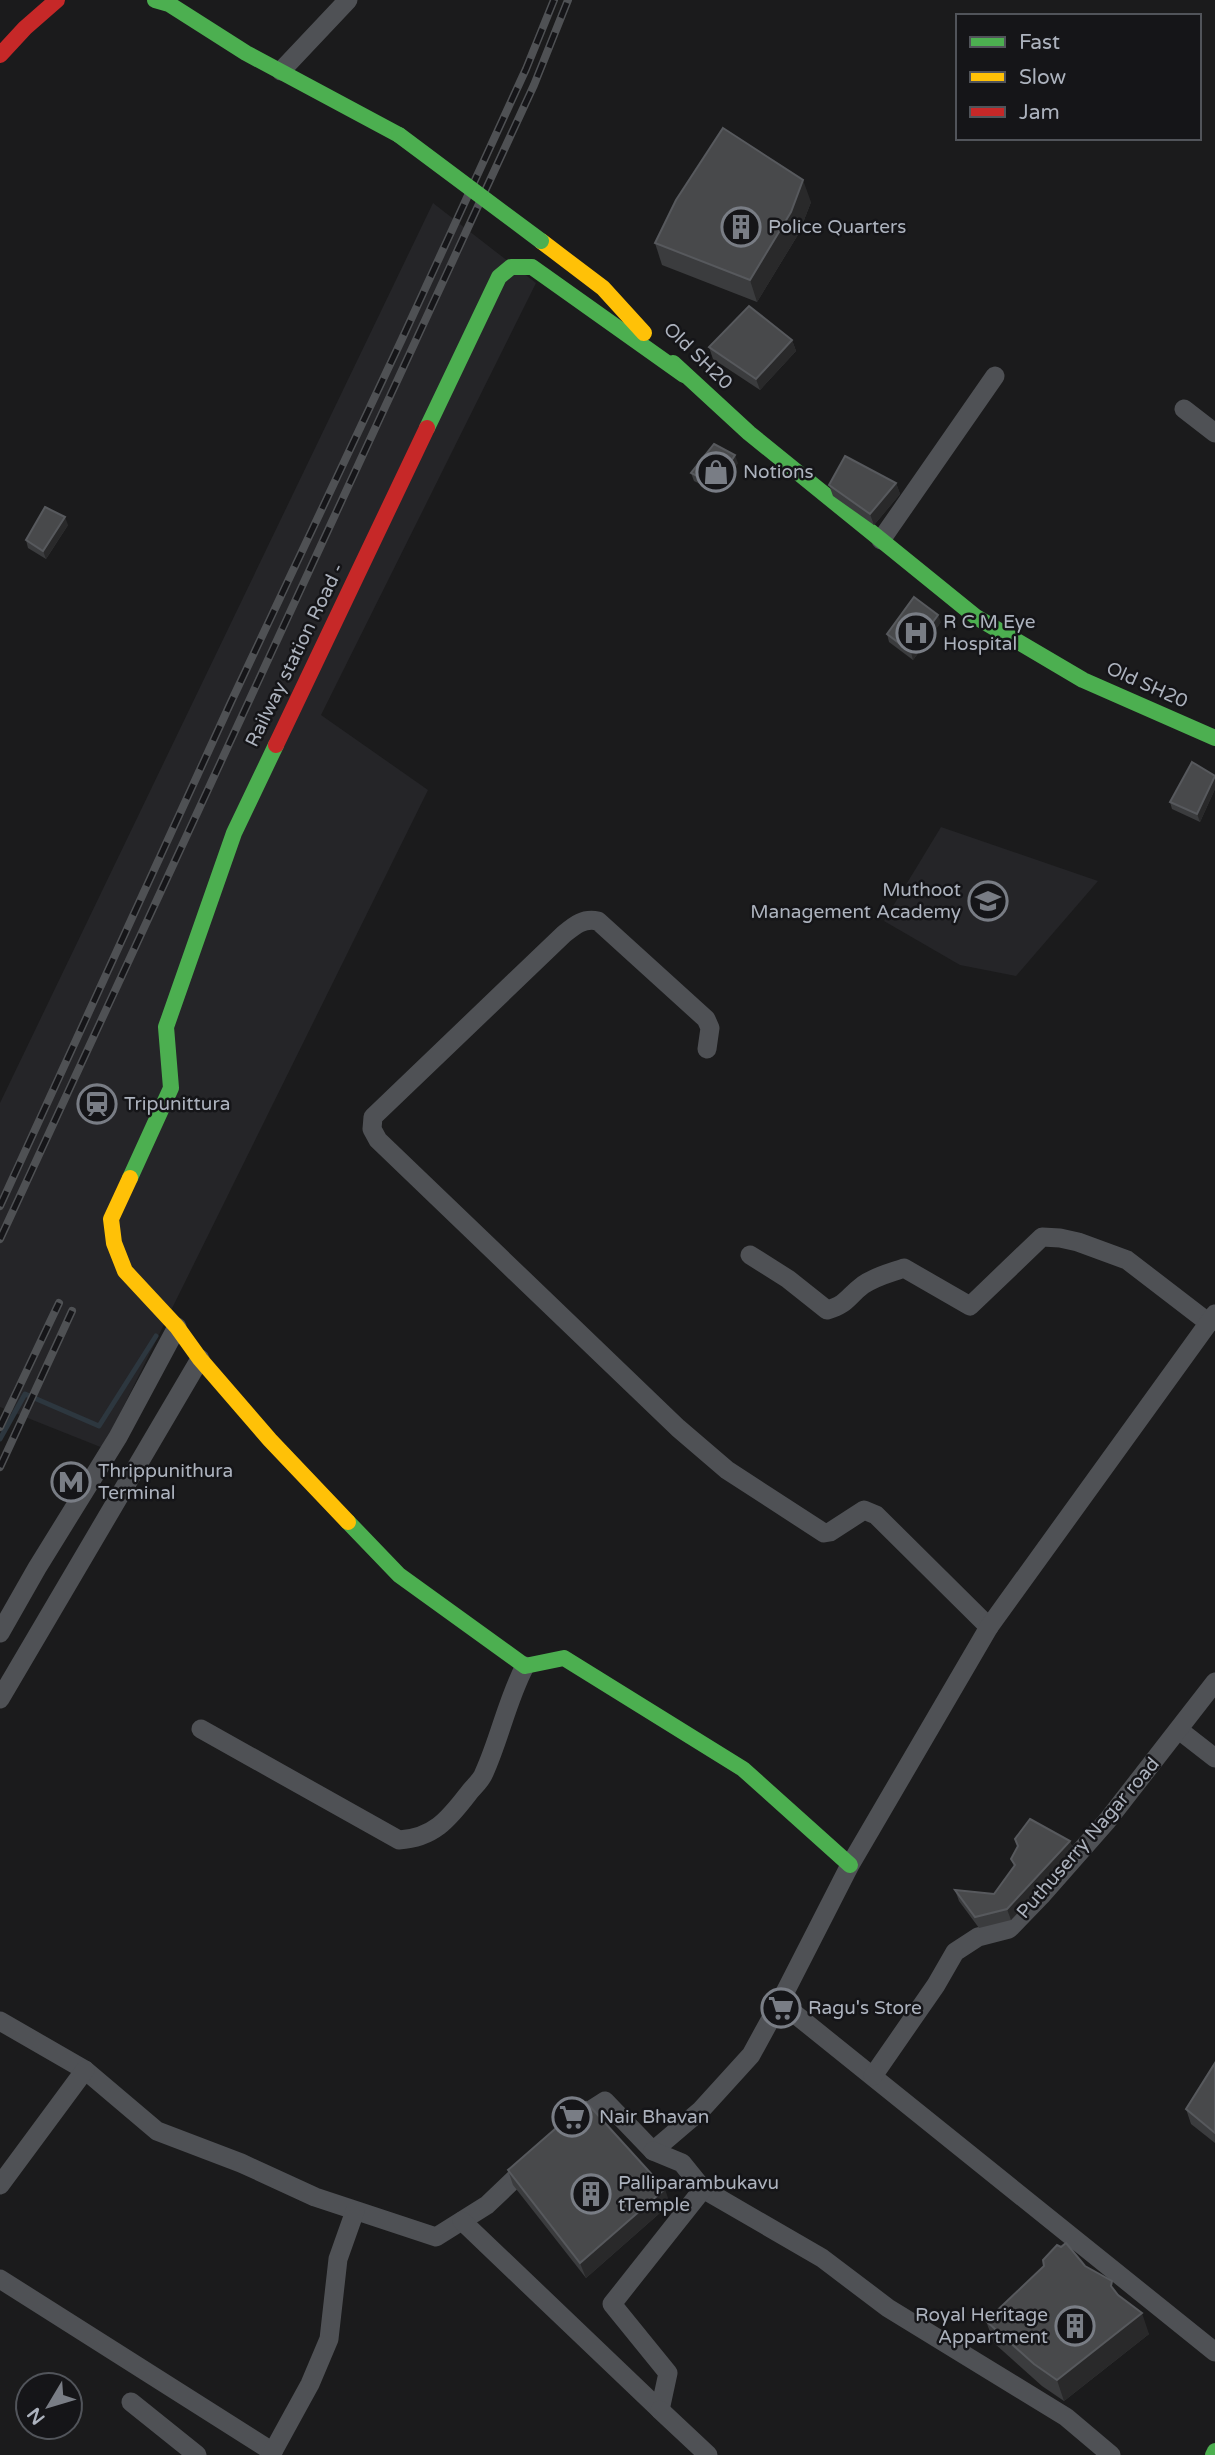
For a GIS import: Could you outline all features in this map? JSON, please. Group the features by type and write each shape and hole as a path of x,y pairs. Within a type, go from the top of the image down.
{"street":[{"path":"0,55 57,0"},
{"name":"Old SH20","path":"155,0 169,5 246,53 399,135 541,241 603,288 684,375 749,433 976,617 1083,680 1215,738"},
{"path":"281,71 348,0"},
{"name":"Railway station Road -","path":"177,1326 125,1271 114,1243 111,1219 171,1088 166,1027 234,832 499,277 511,267 532,267 684,375"},
{"path":"881,540 995,376"},
{"path":"1184,410 1215,433"},
{"path":"706,1049 710,1028 706,1019 598,921 589,919 577,923 564,934 373,1117 372,1129 378,1140 678,1428 727,1470 824,1533 830,1532 864,1510 876,1514 989,1627"},
{"path":"653,2151 701,2110 751,2055 850,1865 989,1627 1212,1319 1127,1260 1060,1238 1042,1237 970,1306 904,1268 879,1276 862,1286 842,1306 827,1310 788,1279 750,1255"},
{"path":"0,1633 118,1437 177,1326 200,1359 270,1440 399,1575 525,1666 564,1658 743,1769 850,1865"},
{"path":"0,1699 200,1359"},
{"path":"201,1729 399,1840 416,1839 433,1832 456,1810 484,1776 514,1686 525,1666"},
{"name":"Puthuserry Nagar road","path":"873,2076 936,1986 955,1952 978,1937 1009,1929 1041,1896 1107,1821 1215,1682"},
{"path":"1179,1730 1215,1758"},
{"path":"780,2002 1215,2351"},
{"path":"0,2021 85,2070 158,2131 241,2163 315,2197 436,2237 487,2206 544,2150"},
{"path":"0,2185 85,2070"},
{"path":"563,2132 572,2122 605,2101 653,2151 682,2163 703,2189 822,2258 888,2308 1066,2417 1111,2455"},
{"path":"660,2410 668,2373 611,2304 703,2189"},
{"path":"0,2279 272,2454 310,2384 329,2339 338,2259 355,2211"},
{"path":"462,2221 708,2455"},
{"path":"131,2402 197,2455"}],"shaded area":[{"path":"433,203 536,283 321,715 428,790 103,1448 0,1407 0,1103"},
{"name":"Muthoot Management Academy","path":"941,827 1098,881 1016,976 960,965 884,921"}],"building":[{"name":"Police Quarters","path":"723,128 803,180 791,212 750,280 655,243 676,200"},
{"path":"749,306 792,340 756,379 709,347"},
{"path":"714,444 735,455 715,485 691,473"},
{"path":"845,456 896,483 870,514 829,485"},
{"path":"45,507 65,517 43,551 26,540"},
{"path":"914,597 938,615 911,652 887,634"},
{"path":"1192,762 1215,776 1197,814 1170,802"},
{"path":"1030,1819 1070,1841 1007,1909 975,1917 955,1890 994,1894 1015,1865 1011,1859 1018,1846 1015,1839"},
{"path":"1215,2063 1215,2133 1186,2109"},
{"name":"Palliparambukavu tTemple","path":"586,2102 665,2189 580,2263 508,2170"},
{"name":"Royal Heritage Appartment","path":"1066,2243 1085,2266 1112,2281 1111,2286 1118,2295 1142,2313 1057,2380 1034,2364 986,2321 1044,2266 1043,2260 1057,2245 1061,2247"}],"waterway":[{"path":"0,1439 25,1394 99,1426 156,1336"}],"railway":[{"path":"0,1206 231,702 402,339 526,69 554,0"},
{"path":"0,1239 534,85 568,0"},
{"path":"0,1427 59,1303"},
{"path":"0,1467 72,1311"}],"traffic: fast":[{"path":"155,0 169,4 246,53 399,135"},
{"path":"399,135 541,241"},
{"path":"427,428 499,277 511,267 532,267 684,375"},
{"path":"673,363 749,433 976,617 1083,680 1215,738"},
{"path":"130,1178 171,1088 166,1027 234,833 276,745"},
{"path":"348,1522 399,1575 525,1666 564,1658 743,1769 850,1865"},
{"path":"1213,2455 1215,2451"}],"traffic: slow":[{"path":"541,241 603,288 644,333"},
{"path":"130,1178 111,1219 114,1243 125,1271 177,1327 200,1359 270,1440 348,1522"}],"traffic: jam":[{"path":"0,55 57,0"},
{"path":"276,745 427,428"}],"place":[{"name":"Police Quarters","path":"741,227"},
{"name":"Notions","path":"716,472"},
{"name":"R C M Eye Hospital","path":"916,633"},
{"name":"Muthoot Management Academy","path":"988,901"},
{"name":"Tripunittura","path":"97,1104"},
{"name":"Thrippunithura Terminal","path":"71,1482"},
{"name":"Ragu's Store","path":"781,2008"},
{"name":"Nair Bhavan","path":"572,2117"},
{"name":"Palliparambukavu tTemple","path":"591,2194"},
{"name":"Royal Heritage Appartment","path":"1075,2326"}]}
